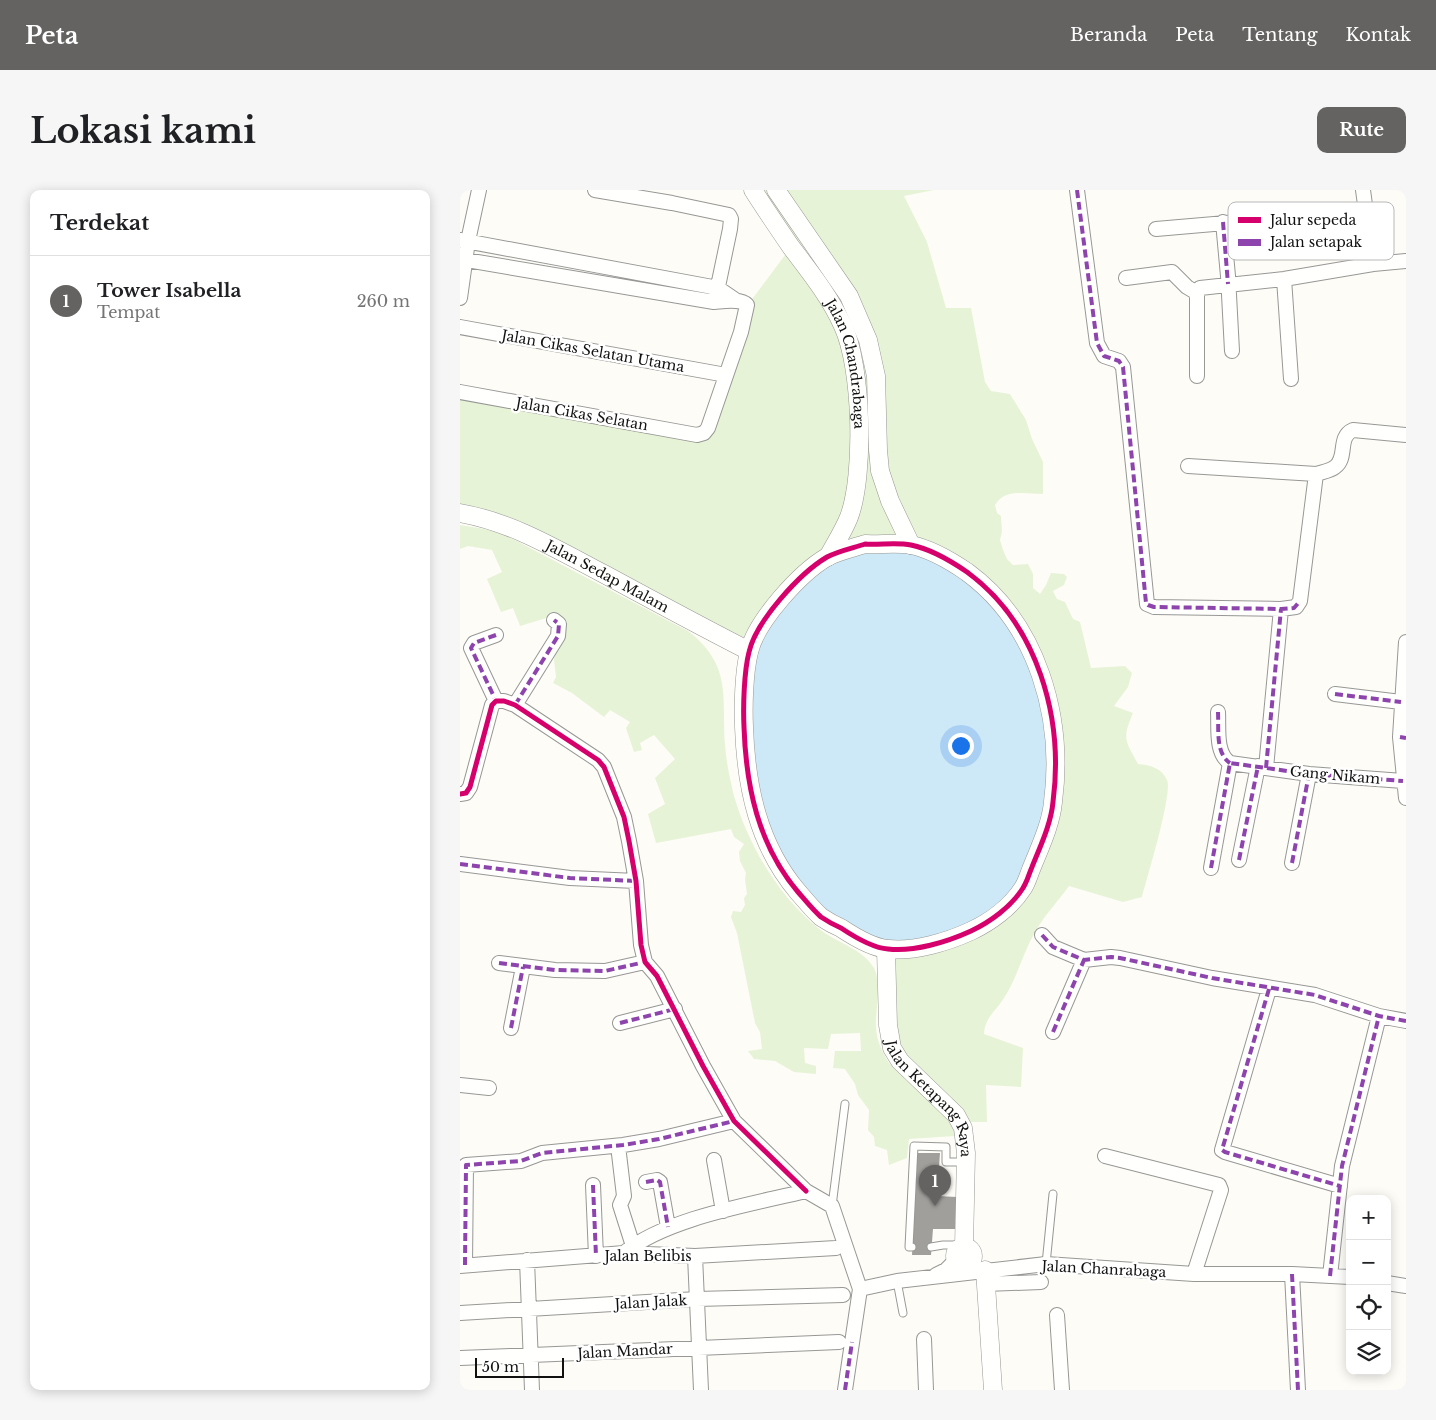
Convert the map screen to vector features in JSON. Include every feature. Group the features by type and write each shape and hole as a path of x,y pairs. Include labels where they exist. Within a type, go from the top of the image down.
{"street":[{"path":"460,298 464,240 479,190"},
{"path":"595,190 672,196 730,215 731,220 714,302"},
{"name":"Jalan Chandrabaga","path":"753,190 831,303 844,326 855,364 858,401 858,478 849,517 828,557"},
{"name":"Jalan Chandrabaga","path":"776,190 849,296 868,340 876,376 880,471 890,501 911,545"},
{"path":"1077,190 1097,343 1104,356 1119,361 1123,367 1146,603 1150,606 1294,608 1300,601 1316,474"},
{"path":"1223,222 1232,351"},
{"path":"1156,229 1228,222"},
{"path":"464,240 718,288 737,301"},
{"path":"463,259 714,302 737,301 746,303 748,306 741,332 726,375"},
{"path":"1372,260 1373,264"},
{"path":"1197,376 1197,293 1202,287 1284,279 1373,264 1406,262"},
{"path":"1126,278 1172,272 1187,287 1197,293"},
{"path":"1284,279 1291,379"},
{"name":"Jalan Cikas Selatan Utama","path":"460,327 726,375"},
{"name":"Jalan Cikas Selatan","path":"460,392 697,435 704,433 726,375"},
{"path":"1188,466 1316,474 1334,468 1340,463 1345,437 1353,430 1406,435"},
{"name":"Jalan Sedap Malam","path":"460,513 492,520 513,528 749,652"},
{"path":"865,544 911,545 949,559 984,585 1009,614 1028,644 1048,697 1054,728 1056,774 1053,806 1042,843 1023,888 1004,910 979,927 948,942 916,948 886,949 856,938 821,916 786,877 767,843 752,798 745,755 744,708 749,652 761,625 789,587 828,557 865,544"},
{"path":"1240,860 1262,767 1281,609"},
{"path":"515,705 558,636 560,626 554,620"},
{"path":"496,636 474,643 471,648 496,701"},
{"path":"1405,791 1401,702 1406,642"},
{"path":"1335,694 1401,702"},
{"path":"460,794 466,793 470,788 492,705 496,701 504,701 515,705 598,760 604,767 624,817 636,881 640,945 645,962 657,976 703,1066 734,1121 806,1191 832,1206 860,1289 845,1390"},
{"path":"1211,868 1230,763 1222,756 1218,712"},
{"name":"Gang Nikam","path":"1230,763 1309,774 1405,791"},
{"path":"1292,863 1309,774"},
{"path":"460,864 570,878 636,881"},
{"path":"1042,935 1052,947 1084,960 1116,957 1269,989 1315,995 1378,1016 1406,1021"},
{"name":"Jalan Ketapang Raya","path":"886,949 888,1026 892,1048 905,1066 956,1115 960,1122 966,1162 971,1261 992,1390"},
{"path":"1052,1032 1084,960"},
{"path":"499,963 523,968 605,971 645,962"},
{"path":"511,1028 523,968"},
{"path":"1269,989 1222,1150 1340,1186"},
{"path":"620,1023 674,1009"},
{"path":"1330,1276 1342,1166 1378,1016"},
{"path":"460,1085 489,1088"},
{"path":"463,1265 466,1165 521,1160 542,1152 622,1145 659,1139 734,1121"},
{"path":"619,1154 624,1189 624,1198 620,1205 628,1249 668,1227 723,1211 806,1191"},
{"path":"1105,1156 1219,1185 1221,1190 1194,1274"},
{"path":"714,1160 723,1211"},
{"path":"646,1182 657,1180 660,1182 668,1227"},
{"path":"593,1185 596,1256"},
{"name":"Jalan Belibis","path":"463,1265 596,1256 628,1249 695,1256 836,1248"},
{"path":"695,1256 701,1390"},
{"path":"526,1260 532,1390"},
{"path":"933,1276 971,1261 1041,1282"},
{"name":"Jalan Chanrabaga","path":"860,1289 933,1276 971,1261 1194,1274 1292,1274 1346,1277"},
{"path":"1292,1274 1298,1390"},
{"path":"1391,1284 1406,1286"},
{"name":"Jalan Jalak","path":"460,1313 697,1300 843,1295"},
{"path":"1057,1315 1062,1390"},
{"path":"924,1339 926,1390"},
{"name":"Jalan Mandar","path":"460,1358 839,1342"}],"lane":[{"path":"832,1206 846,1104"},
{"path":"912,1246 909,1246 914,1146 946,1147 946,1162 966,1162"},
{"path":"1046,1264 1052,1194"},
{"path":"931,1247 943,1244 971,1261"},
{"path":"898,1281 903,1313"}],"green space":[{"path":"753,190 934,190 904,196 927,242 946,308 971,308 985,382 991,391 1010,394 1026,420 1032,439 1043,462 1043,494 1010,494 1004,496 995,505 997,513 1001,516 1002,532 1000,540 1003,550 1007,559 1013,565 1028,564 1033,574 1033,588 1040,594 1051,573 1064,574 1067,577 1064,585 1053,591 1057,599 1065,602 1073,619 1080,622 1091,668 1125,666 1132,673 1128,687 1114,706 1133,713 1126,734 1130,750 1138,764 1155,768 1167,780 1168,788 1163,818 1142,897 1123,902 1069,886 1039,926 1009,990 986,1023 984,1034 1023,1048 1021,1087 986,1085 987,1122 960,1122 900,1061 886,949 749,651 588,566 460,513 460,392 704,433 747,306 791,247"},
{"path":"460,525 491,530 509,537 688,631 712,656 722,682 726,751 734,796 740,815 757,853 780,888 807,918 822,931 863,956 874,968 878,981 876,1028 882,1051 889,1063 950,1122 954,1128 955,1136 909,1139 907,1158 889,1165 887,1150 875,1146 874,1137 868,1130 869,1110 858,1095 855,1084 845,1069 833,1068 835,1051 861,1051 860,1033 831,1034 828,1049 804,1048 805,1063 816,1066 816,1074 794,1072 775,1061 754,1059 748,1051 762,1049 760,1032 755,1023 737,933 731,917 733,911 741,912 745,905 744,898 747,894 746,873 740,861 739,852 744,844 734,837 731,829 656,843 648,814 665,804 655,778 675,759 654,735 640,743 642,750 634,752 626,728 630,722 610,710 604,717 572,693 553,683 556,677 554,659 563,624 553,616 520,626 513,608 501,612 487,579 502,572 492,550 468,546 460,549"}],"water":[{"path":"865,544 949,559 1028,644 1056,774 1023,888 979,927 886,949 821,916 767,843 744,708 761,625 789,587"}],"building":[{"path":"917,1153 940,1153 937,1196 957,1197 955,1229 933,1229 931,1255 912,1255"}],"marked path":[{"path":"1077,190 1097,343 1104,356 1119,361 1123,367 1146,603 1154,607 1281,609 1294,608 1300,601"},
{"path":"1223,222 1228,284"},
{"path":"1266,768 1281,609"},
{"path":"515,705 558,636 559,624 554,620"},
{"path":"496,635 474,643 471,648 496,701"},
{"path":"1335,694 1401,702"},
{"path":"1218,712 1220,747 1225,759 1230,763"},
{"path":"1400,737 1406,738"},
{"path":"1211,868 1230,763 1309,774 1403,781"},
{"path":"1239,860 1258,766"},
{"path":"1292,863 1309,774"},
{"path":"460,864 570,878 636,881"},
{"path":"1042,935 1053,947 1084,960 1120,958 1212,978 1315,995 1379,1016 1406,1021"},
{"path":"1053,1032 1084,960"},
{"path":"499,963 555,970 605,971 645,962"},
{"path":"511,1028 523,967"},
{"path":"1269,989 1222,1150 1340,1186"},
{"path":"620,1023 675,1009"},
{"path":"1330,1276 1342,1166 1379,1016"},
{"path":"465,1265 466,1165 521,1161 542,1153 623,1145 659,1139 734,1121"},
{"path":"646,1182 657,1180 660,1182 668,1227"},
{"path":"593,1185 596,1256"},
{"path":"1292,1274 1298,1390"},
{"path":"845,1390 852,1342"}],"cycle path":[{"path":"865,544 906,544 926,549 961,568 992,593 1012,618 1028,645 1041,675 1049,706 1054,738 1055,770 1052,810 1045,835 1023,888 1006,908 978,927 962,935 919,948 898,950 882,948 863,941 821,917 798,892 784,874 764,835 751,793 745,749 744,689 746,669 749,652 760,626 792,586 816,564 831,555 865,544"},
{"path":"460,794 466,793 470,787 492,705 496,701 504,701 515,705 598,760 604,767 624,817 636,881 641,945 645,962 657,976 703,1066 734,1121 806,1191"}],"place":[{"name":"Tower Isabella","path":"935,1206"}]}
